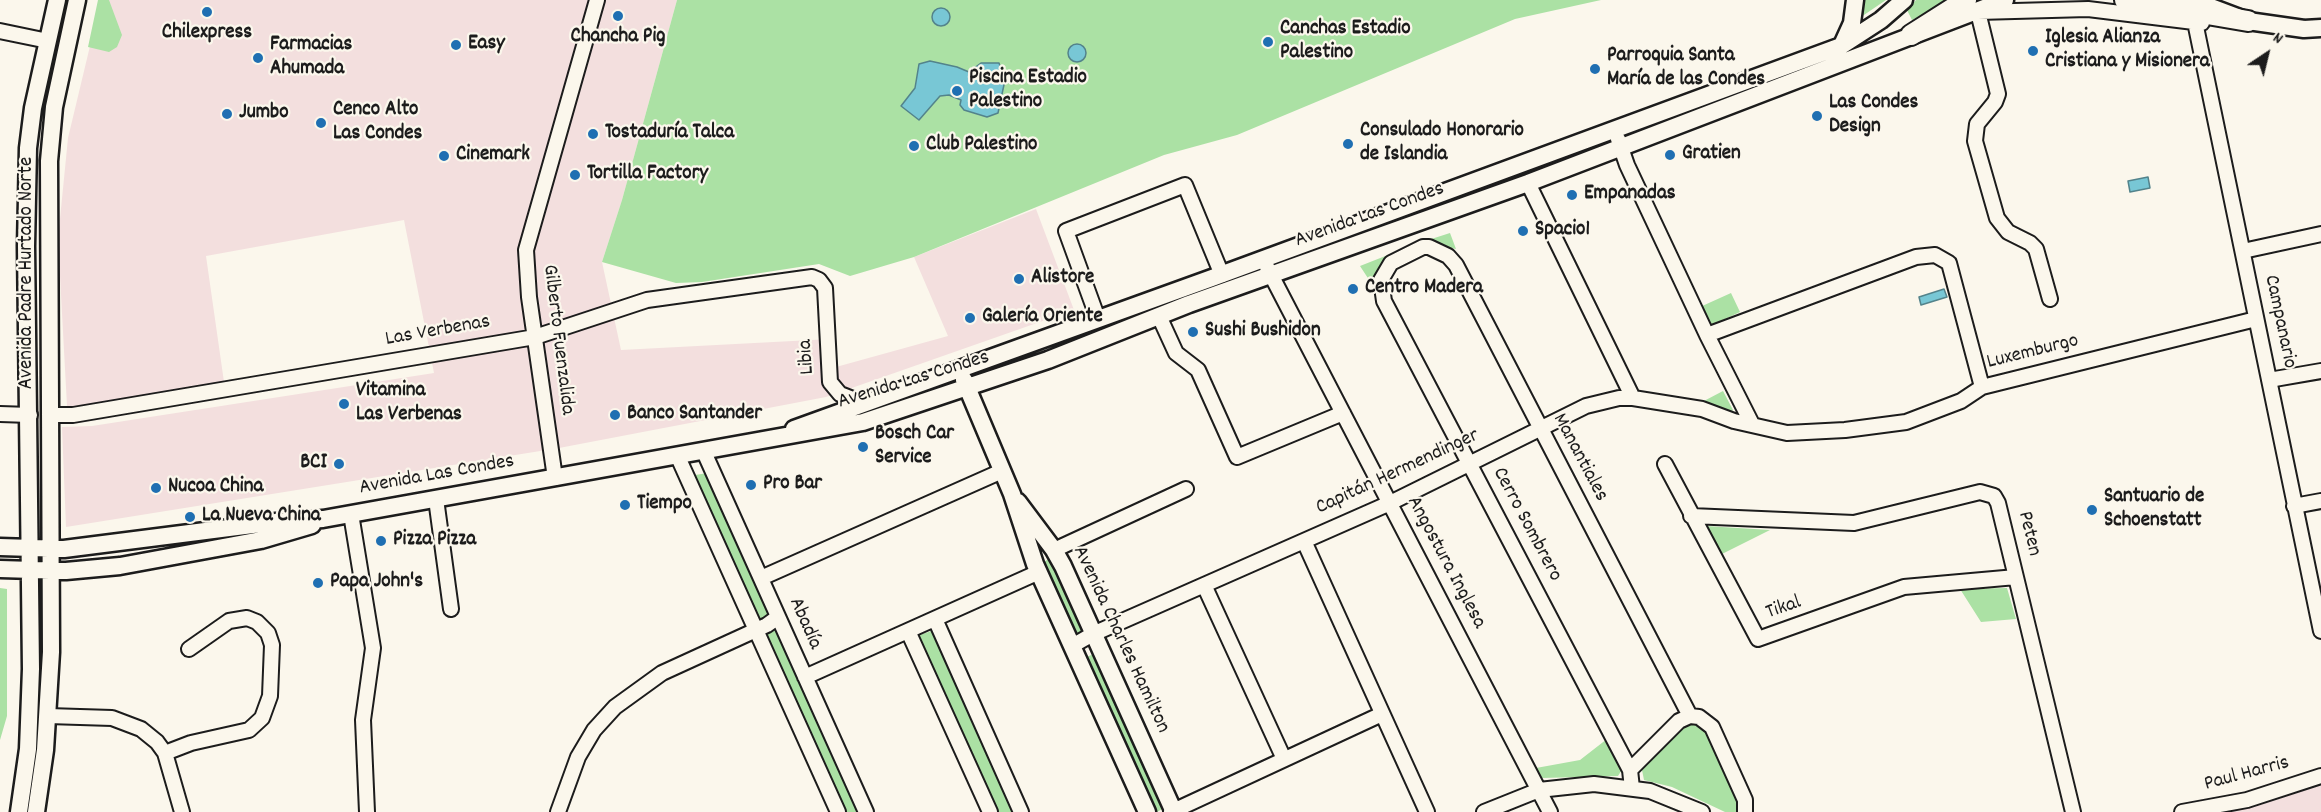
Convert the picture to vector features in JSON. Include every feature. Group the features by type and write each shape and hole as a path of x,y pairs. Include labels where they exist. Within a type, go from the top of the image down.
{"highway":[{"path":"2125,0 2248,21"},
{"path":"1911,35 1972,6"}],"main road":[{"name":"Avenida Padre Hurtado Norte","path":"18,812 30,724 30,415 26,246 30,128 57,0"},
{"name":"Avenida Padre Hurtado Norte","path":"36,812 48,716 53,550 48,182 51,133 77,0"},
{"path":"1841,46 1852,23 1855,0"},
{"name":"Avenida Las Condes","path":"0,547 53,550 276,522 323,519 856,424 967,389 1160,316 1267,267 1615,129 1841,46 1881,20 1904,0"},
{"path":"1972,6 2005,0"},
{"path":"2192,0 2248,21 2315,30"},
{"name":"Avenida Las Condes","path":"771,438 959,368 1222,275 1267,267 1402,229 1620,148 1911,35"},
{"path":"26,246 37,261 49,267"},
{"name":"Avenida Charles Hamilton","path":"959,368 1012,494 1037,568 1147,812"},
{"name":"Avenida Charles Hamilton","path":"1012,494 1054,550 1173,812"},
{"name":"Avenida Las Condes","path":"0,569 52,571 120,566 280,536 323,519"},
{"path":"1037,568 1042,556 1054,550"}],"street":[{"name":"Gilberto Fuenzalida","path":"555,478 526,273 527,243 597,0"},
{"path":"2050,299 2036,249 2030,243 2008,232 1997,218 1976,141 1977,124 1995,102 1998,94 1972,6 2088,9 2224,24 2248,21"},
{"name":"Campanario","path":"2195,22 2321,630"},
{"path":"0,31 48,41"},
{"path":"1615,129 1620,148 1707,335 1752,424"},
{"path":"1528,183 1634,398"},
{"path":"1098,319 1066,231 1185,185 1222,275"},
{"path":"1402,229 1412,252"},
{"path":"2243,250 2321,234"},
{"name":"Manantiales","path":"1412,252 1430,247 1443,252 1453,261 1690,716 1699,717 1712,727 1745,800 1745,812"},
{"name":"Cerro Sombrero","path":"1412,252 1387,268 1381,280 1381,294 1630,770 1632,788"},
{"path":"1707,335 1916,257 1935,255 1949,263 1982,387"},
{"name":"Angostura Inglesa","path":"1267,267 1550,812"},
{"name":"Las Verbenas","path":"51,416 73,415 535,337 570,327 624,306 661,297 809,278 819,280 825,288"},
{"name":"Libia","path":"825,288 830,382 840,394 863,403"},
{"path":"1160,316 1176,353 1198,370 1237,457 1343,413"},
{"name":"Luxemburgo","path":"1752,424 1787,433 1845,430 1906,422 1961,401 1982,387 2256,319"},
{"path":"2269,380 2321,371"},
{"name":"Capitán Hermendinger","path":"1072,646 1093,634 1390,503 1586,406 1619,398 1634,398 1702,409 1752,424"},
{"path":"0,414 30,415"},
{"name":"Abadía","path":"704,452 866,812"},
{"path":"678,457 838,812"},
{"name":"Tikal","path":"1665,464 1758,639 1904,587 2016,577"},
{"path":"761,578 1002,471"},
{"path":"1054,550 1186,489"},
{"name":"Peten","path":"1691,516 1854,523 1988,493 1998,503 2073,812"},
{"path":"436,499 451,609"},
{"path":"2294,506 2321,501"},
{"path":"351,514 373,648 363,720 367,812"},
{"path":"1304,541 1427,812"},
{"path":"805,677 935,619 1037,568"},
{"path":"1204,585 1284,759"},
{"path":"558,812 568,778 581,750 594,730 615,707 662,673 755,628 767,625 778,617"},
{"path":"165,753 191,743 249,730 262,718 270,696 272,645 268,633 257,622 247,618 229,621 189,649"},
{"path":"935,619 1021,812"},
{"path":"908,631 990,812"},
{"path":"1173,812 1382,714"},
{"path":"48,716 120,720 150,736 165,753 182,812"},
{"path":"1630,770 1679,721 1690,716"},
{"name":"Paul Harris","path":"2182,812 2247,800 2321,776"},
{"path":"1484,812 1539,790 1585,784 1632,788 1667,797 1702,812"}],"shaded area":[{"path":"101,0 677,0 622,200 602,262 621,350 831,339 836,367 948,336 914,257 1036,209 1074,310 826,397 559,448 66,527 62,427 92,426 434,373 404,220 206,256 224,382 93,407 67,406 58,239 68,138"},
{"path":"2321,785 2321,812 2230,812 2257,806"}],"green space":[{"path":"98,0 109,0 122,35 117,47 109,52 88,47"},
{"name":"Club Palestino","path":"677,0 1601,0 1515,19 1237,135 1164,155 914,257 850,276 819,264 702,282 676,283 602,262 622,200"},
{"path":"1862,0 1886,0 1861,17"},
{"path":"1916,0 1951,0 1912,20 1907,10"},
{"path":"1450,233 1456,249 1422,242"},
{"path":"1393,253 1393,255 1377,292 1360,266"},
{"path":"1731,293 1740,312 1710,326 1700,307"},
{"path":"1723,391 1733,410 1730,414 1702,402"},
{"path":"708,473 860,812 845,812 695,475"},
{"path":"1706,526 1770,530 1720,555"},
{"path":"1051,557 1084,635 1074,639 1040,565"},
{"path":"0,588 7,589 7,716 0,740"},
{"path":"2007,588 2016,619 1981,622 1960,589"},
{"path":"937,629 1019,812 993,812 914,637"},
{"path":"1094,654 1162,809 1157,812 1151,812 1081,659"},
{"path":"1696,720 1708,727 1744,810 1742,812 1725,812 1672,787 1644,780 1642,770 1681,724"},
{"path":"1607,739 1623,768 1618,776 1542,778 1536,768 1580,760"}],"water":[{"path":"937,8 945,8 950,13 948,24 937,26 932,21 932,13"},
{"path":"1073,44 1081,44 1086,49 1084,60 1073,62 1068,57 1068,49"},
{"name":"Piscina Estadio Palestino","path":"930,61 969,72 981,63 999,63 1005,80 998,113 987,117 964,110 960,105 961,100 949,95 940,96 919,120 901,106 915,88 919,64"},
{"path":"2148,177 2150,188 2130,192 2128,181"},
{"path":"1944,289 1947,297 1921,305 1919,297"}],"place":[{"name":"Chilexpress","path":"207,12"},
{"name":"Chancha Pig","path":"618,16"},
{"name":"Canchas Estadio Palestino","path":"1268,42"},
{"name":"Easy","path":"456,45"},
{"name":"Iglesia Alianza Cristiana y Misionera","path":"2033,51"},
{"name":"Farmacias Ahumada","path":"258,58"},
{"name":"Parroquia Santa María de las Condes","path":"1595,69"},
{"name":"Piscina Estadio Palestino","path":"957,91"},
{"name":"Jumbo","path":"227,114"},
{"name":"Las Condes Design","path":"1817,116"},
{"name":"Cenco Alto Las Condes","path":"321,123"},
{"name":"Tostaduría Talca","path":"593,134"},
{"name":"Consulado Honorario de Islandia","path":"1348,144"},
{"name":"Club Palestino","path":"914,146"},
{"name":"Gratien","path":"1670,155"},
{"name":"Cinemark","path":"444,156"},
{"name":"Tortilla Factory","path":"575,175"},
{"name":"Empanadas","path":"1572,195"},
{"name":"Spacio1","path":"1523,231"},
{"name":"Alistore","path":"1019,279"},
{"name":"Centro Madera","path":"1353,289"},
{"name":"Galería Oriente","path":"970,318"},
{"name":"Sushi Bushidon","path":"1193,332"},
{"name":"Vitamina Las Verbenas","path":"344,404"},
{"name":"Banco Santander","path":"615,415"},
{"name":"Bosch Car Service","path":"863,447"},
{"name":"BCI","path":"339,464"},
{"name":"Pro Bar","path":"751,485"},
{"name":"Nucoa China","path":"156,488"},
{"name":"Tiempo","path":"625,505"},
{"name":"Santuario de Schoenstatt","path":"2092,510"},
{"name":"La Nueva China","path":"190,517"},
{"name":"Pizza Pizza","path":"381,541"},
{"name":"Papa John's","path":"318,583"}]}
